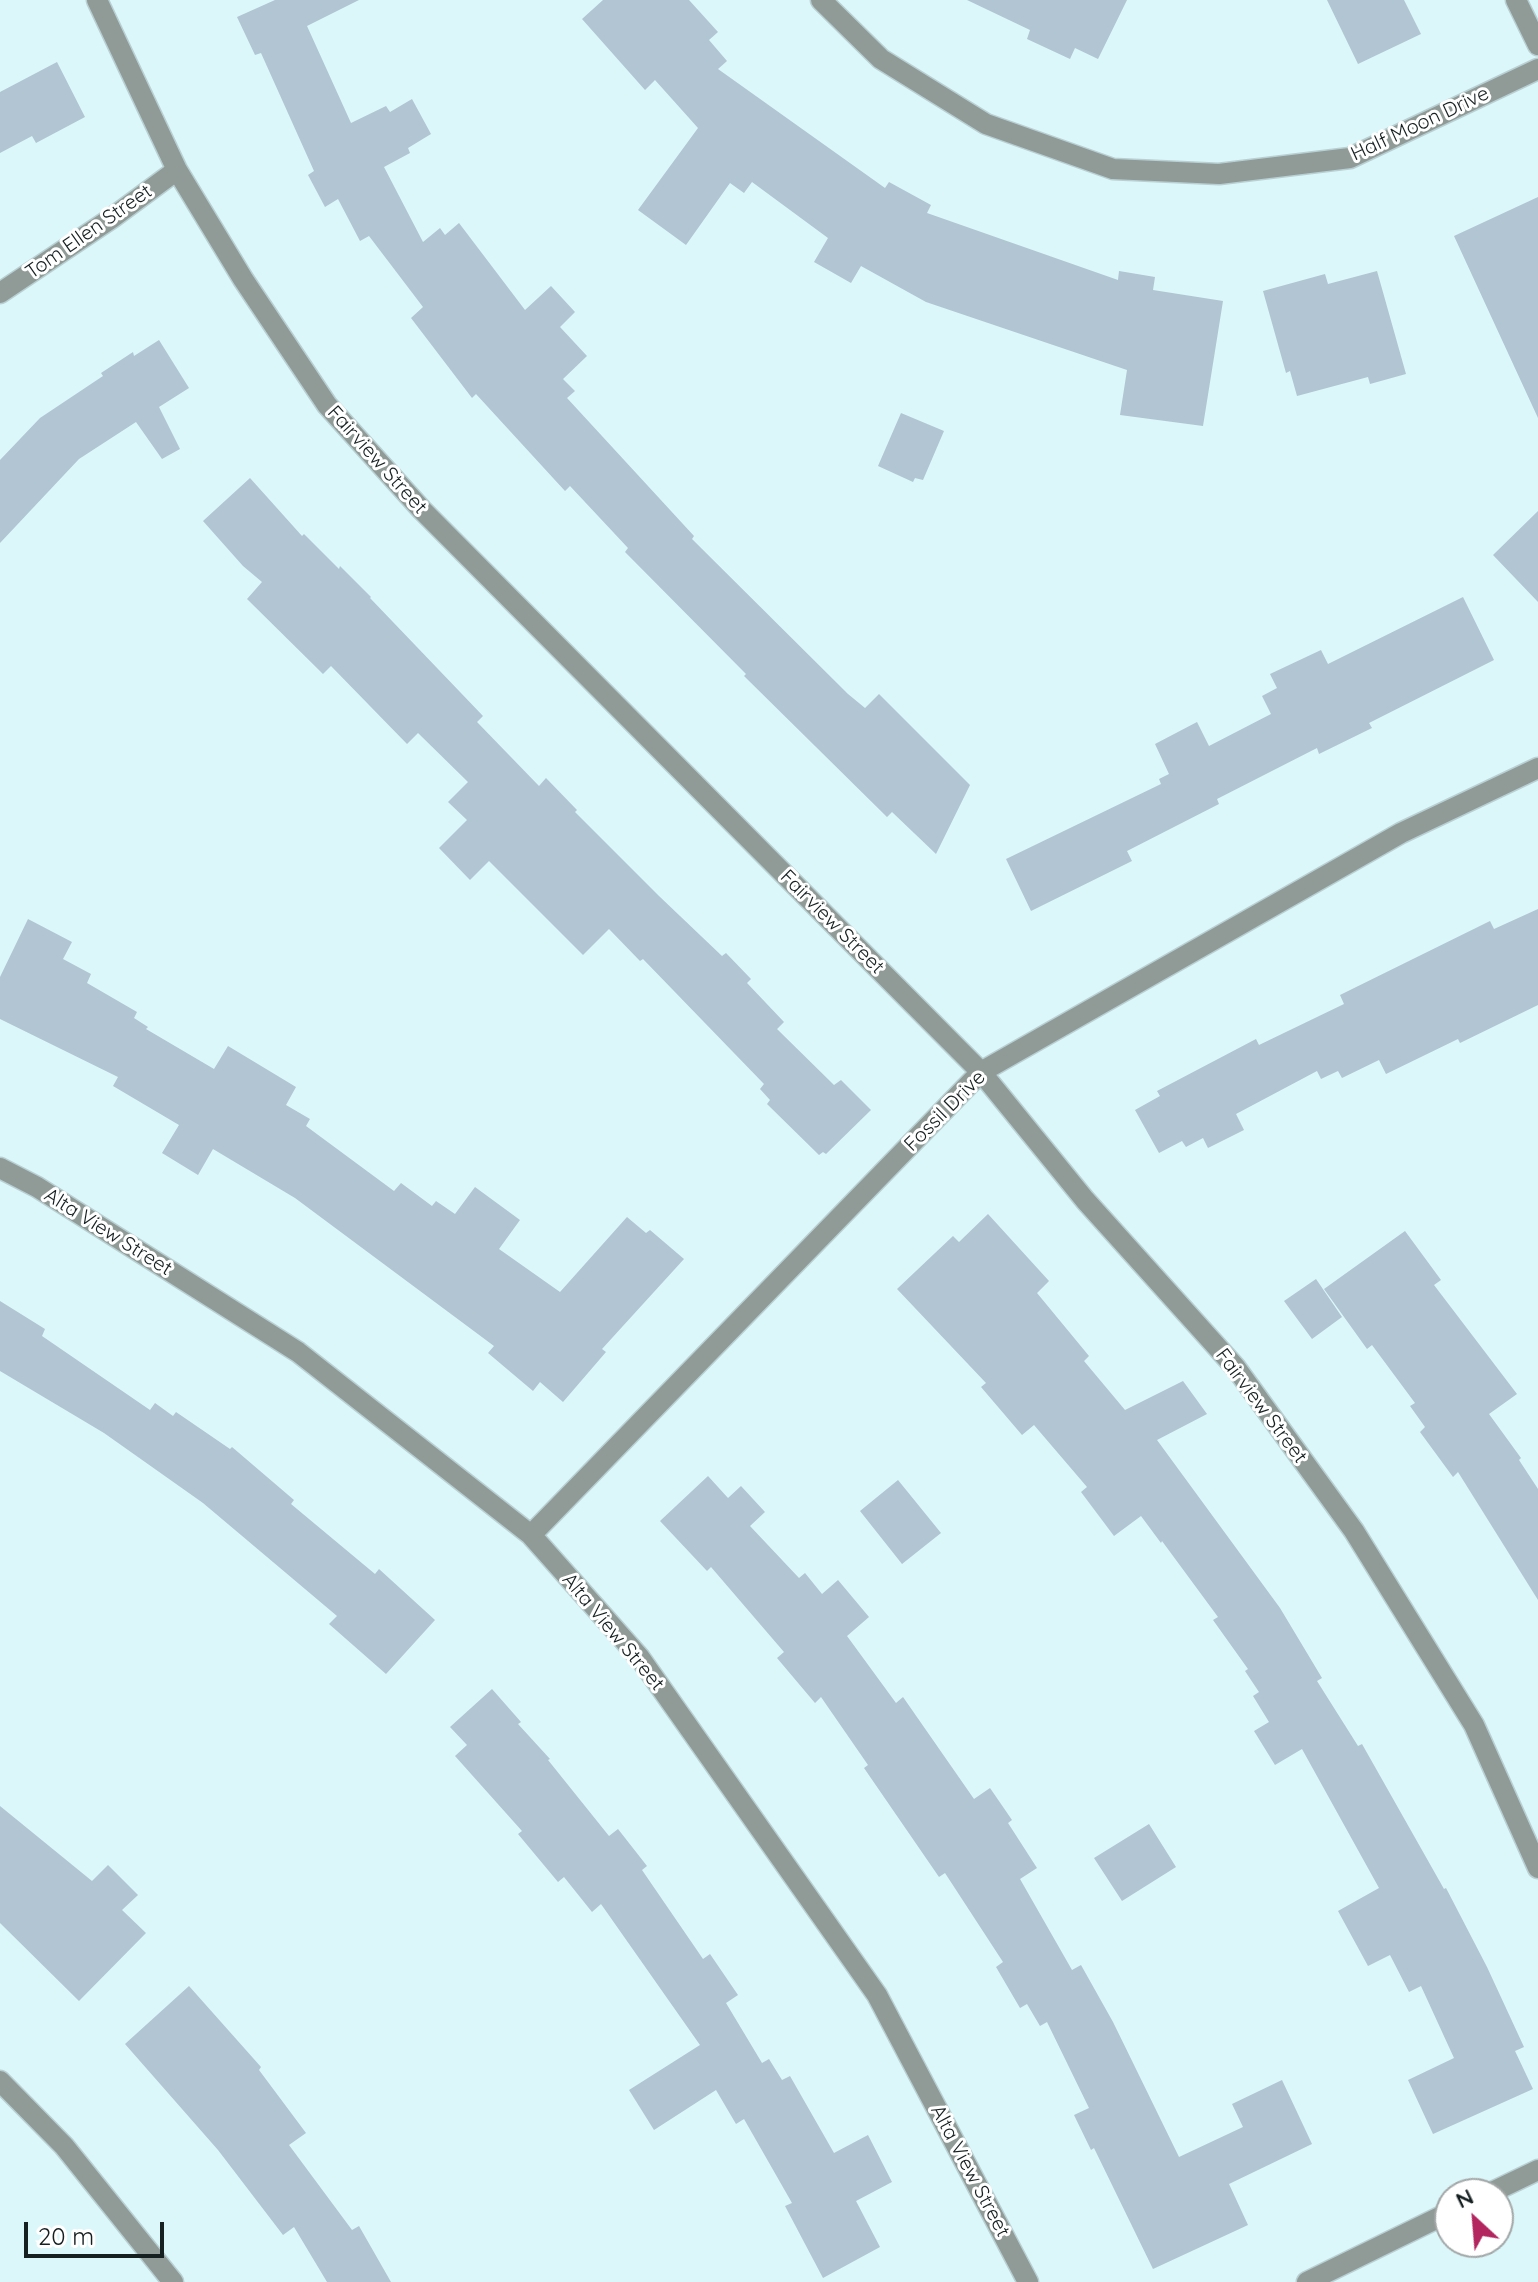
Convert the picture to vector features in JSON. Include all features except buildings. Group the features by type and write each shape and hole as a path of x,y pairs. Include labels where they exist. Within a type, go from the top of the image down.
{"street":[{"name":"Fairview Street","path":"97,0 177,170 243,279 327,405 422,510 981,1072 1085,1200 1236,1368 1354,1531 1474,1725 1538,1868"},
{"name":"Half Moon Drive","path":"821,0 881,59 986,124 1113,169 1219,174 1350,158 1538,69"},
{"path":"1516,0 1538,45"},
{"name":"Tom Ellen Street","path":"0,293 177,170"},
{"name":"Fossil Drive","path":"531,1535 981,1072 1401,833 1538,768"},
{"name":"Alta View Street","path":"0,1168 37,1187 298,1352 531,1535 640,1658 877,1995 1028,2282"},
{"path":"0,2081 64,2146 173,2282"},
{"path":"1514,2182 1538,2170"},
{"path":"1307,2282 1434,2220"}]}
